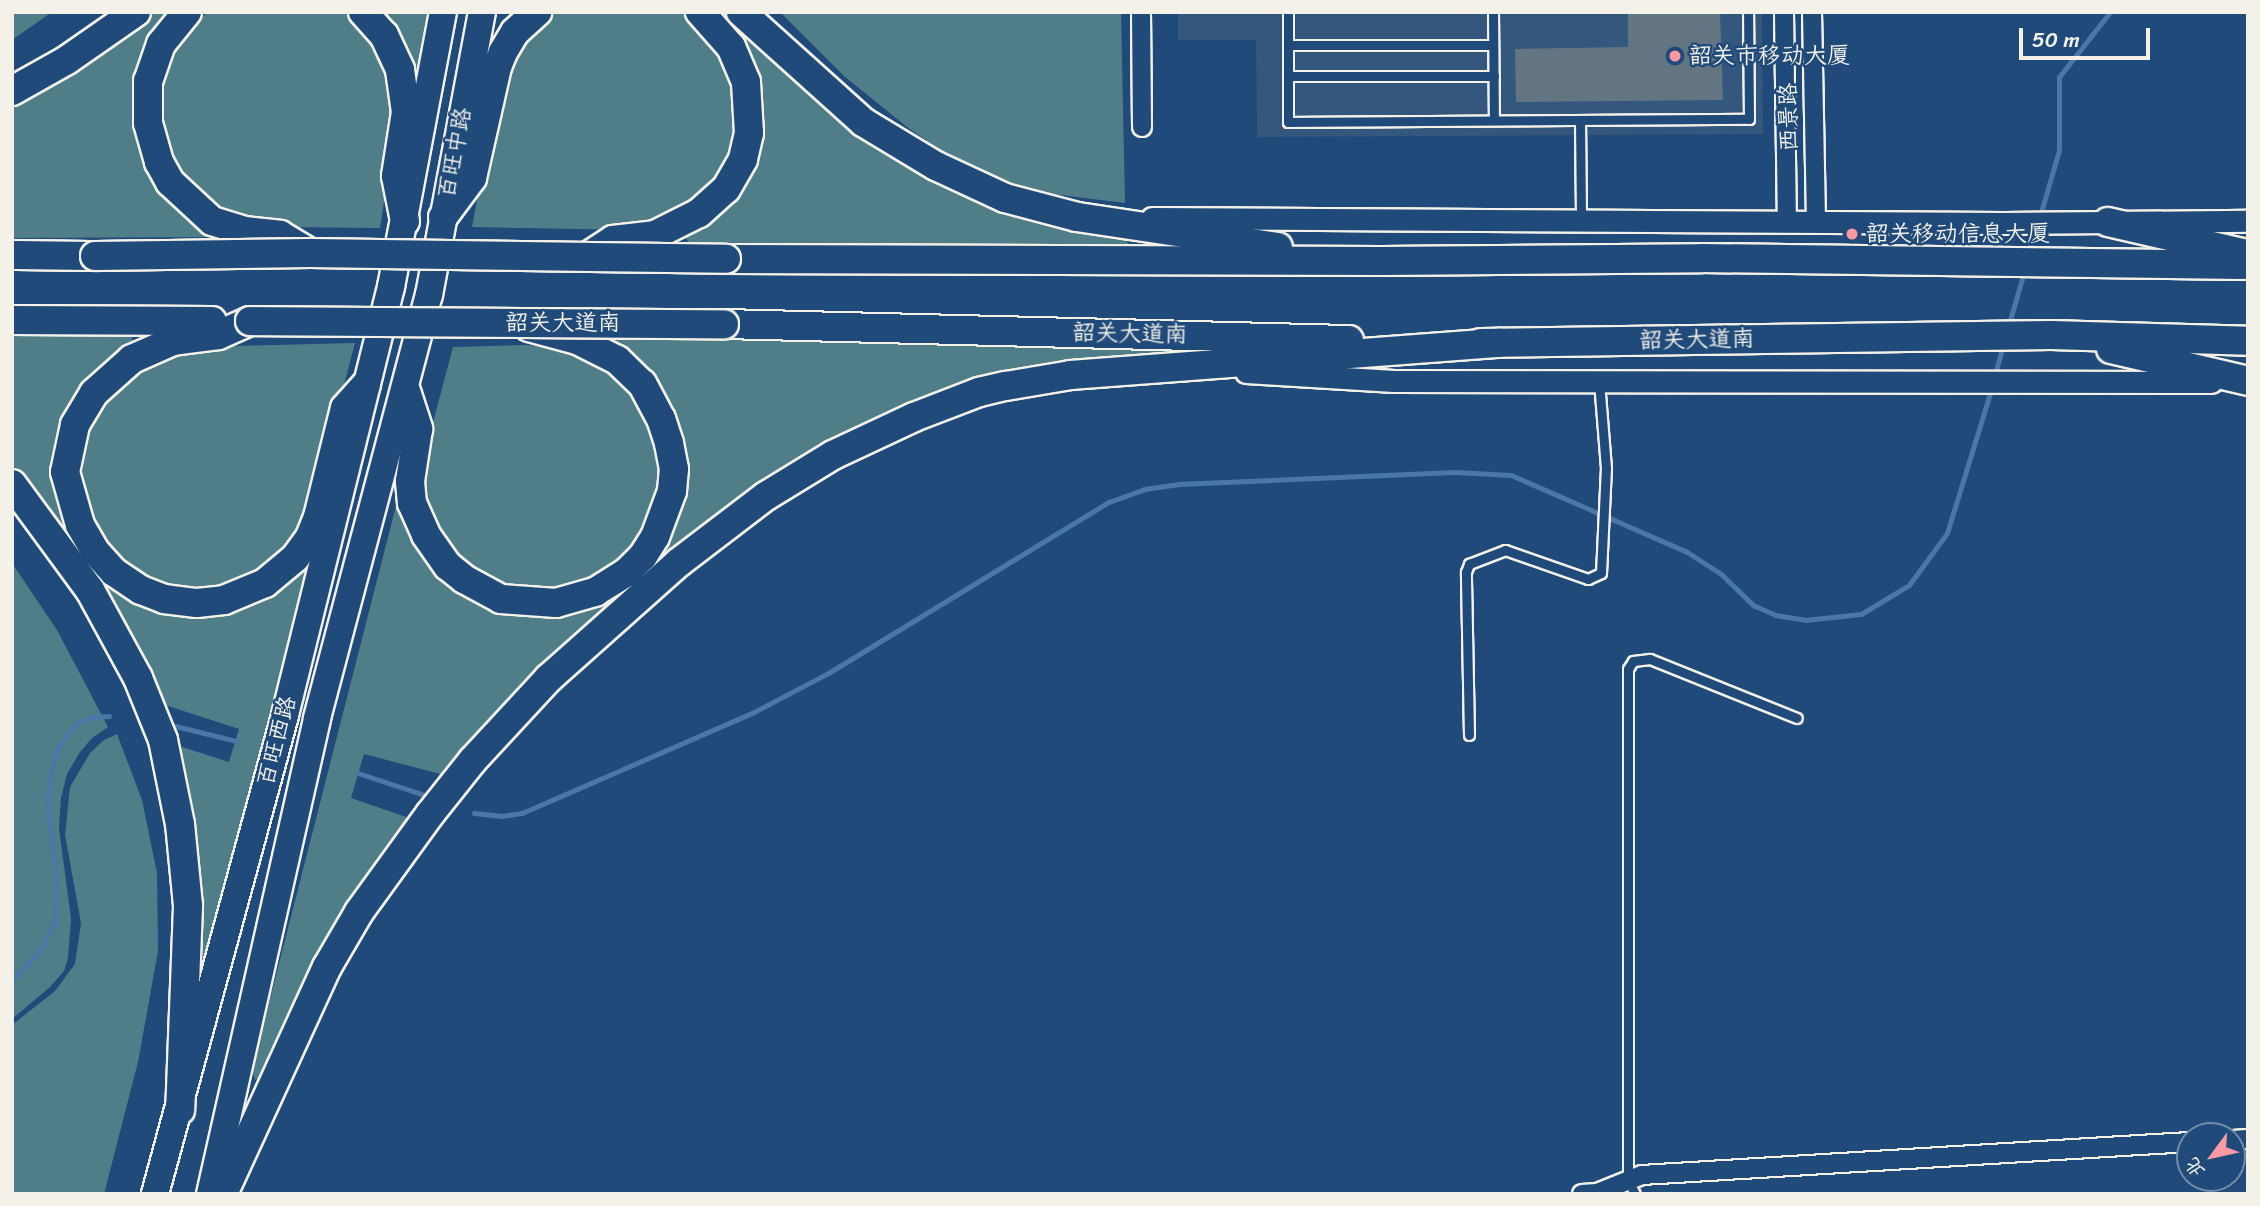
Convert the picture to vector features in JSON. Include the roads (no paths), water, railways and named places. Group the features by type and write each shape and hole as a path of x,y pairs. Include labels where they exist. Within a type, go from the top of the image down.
{"highway":[{"path":"12,91 67,60 136,12"},
{"path":"187,12 161,44 148,80 148,123 159,162 170,182 212,221 244,231 280,235 310,253"},
{"path":"363,12 383,35 400,71 406,112 396,176 405,221"},
{"path":"443,217 472,178 497,67 503,52 515,32 537,12"},
{"path":"587,257 613,240 654,235 699,213 733,179 746,152 750,133 749,102 740,66 731,47 700,12"},
{"path":"741,12 834,99 891,140 936,166 1005,198 1077,217 1382,261"},
{"path":"2108,222 2248,254"},
{"path":"12,255 310,253 726,259 1382,261 1702,258 2248,265"},
{"name":"韶关大道南","path":"12,320 724,324 1499,343 1975,335 2248,341"},
{"path":"250,321 218,335 173,341 120,367 94,393 75,425 65,472 80,525 95,551 114,572 141,590 164,599 197,603 224,600 245,594 265,583 295,558 310,537 318,517 345,408 366,385"},
{"path":"405,391 418,429 410,481 412,503 418,520 448,566 481,590 501,599 538,604 578,598 595,592 626,572 643,556 665,517 674,469 661,419 642,384 604,352 577,340 517,323"},
{"path":"2038,335 2248,382"},
{"path":"223,1194 327,967 359,912 430,814 519,709 549,678 678,563 755,504 833,455 979,392 1040,379 1499,343"},
{"path":"12,484 90,590 138,678 163,740 180,824 188,906 180,1110"}],"main road":[{"name":"百旺中路","path":"391,287 443,12"},
{"name":"百旺中路","path":"429,295 482,12"},
{"name":"百旺西路","path":"155,1194 180,1110 285,715 391,287"},
{"name":"百旺西路","path":"209,1194 317,718 429,295"}],"street":[{"path":"1141,12 1142,127"},
{"name":"西景路","path":"1784,12 1787,221"},
{"name":"西景路","path":"1812,12 1816,221"},
{"path":"1077,217 2003,223 2248,221"},
{"path":"1195,368 1394,381 2248,382"},
{"path":"1582,1194 1631,1187 1642,1175 2176,1143"}],"lane":[{"path":"1288,12 1288,122 1749,119 1748,12"},
{"path":"1493,12 1494,120"},
{"path":"1288,45 1493,45"},
{"path":"1288,76 1494,75"},
{"path":"1580,120 1581,220"},
{"path":"1469,734 1467,567 1474,561 1505,550 1592,579 1601,573 1606,468 1599,381"},
{"path":"1631,1187 1628,669 1633,661 1650,659 1797,718"}],"waterway":[{"path":"2039,219 2059,150 2059,77 2110,12"},
{"path":"2029,252 2036,228"},
{"path":"2008,327 2024,272"},
{"path":"1994,377 2004,343"},
{"path":"474,813 502,816 522,813 752,713 830,672 1109,502 1144,489 1178,484 1455,472 1511,475 1687,552 1721,574 1753,605 1775,615 1805,620 1861,614 1909,585 1947,533 1992,387"},
{"path":"12,980 39,952 55,921 56,878 47,801 52,764 59,745 76,724 92,717 109,716"},
{"path":"167,724 236,741"},
{"path":"358,773 430,797"}],"place":[{"name":"韶关市移动大厦","path":"1675,56"},
{"name":"韶关移动信息大厦","path":"1852,234"}]}
